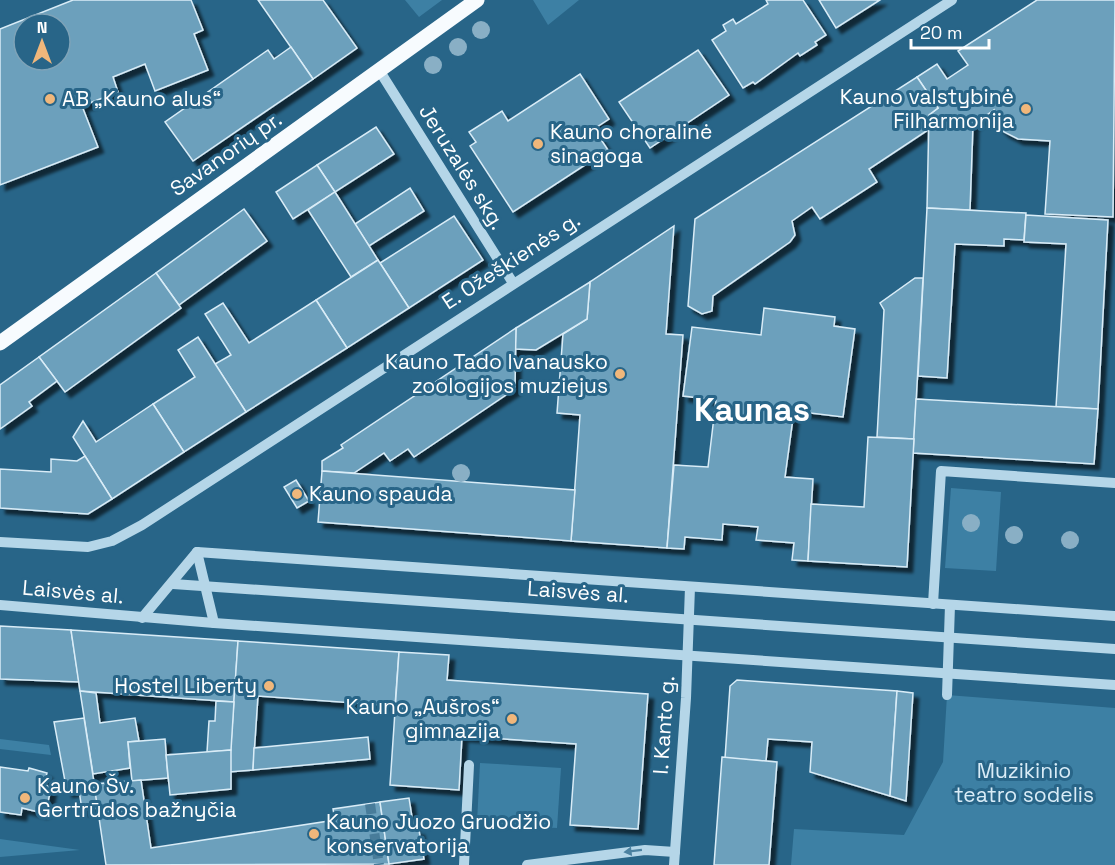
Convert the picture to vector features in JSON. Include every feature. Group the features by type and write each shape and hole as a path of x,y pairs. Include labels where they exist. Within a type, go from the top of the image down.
{"main road":[{"name":"Savanorių pr.","path":"0,343 477,0"}],"street":[{"name":"E. Ožeškienės g.","path":"0,542 88,547 112,541 142,525 952,0"},
{"name":"Jeruzalės skg.","path":"379,70 513,283"},
{"path":"933,604 941,471 1115,483"},
{"path":"197,552 214,623"},
{"name":"Laisvės al.","path":"142,618 173,584 197,552 1115,616"},
{"name":"Laisvės al.","path":"173,584 1115,649"},
{"name":"I. Kanto g.","path":"674,865 685,715 690,587"},
{"path":"947,695 951,604"},
{"name":"Laisvės al.","path":"0,605 142,618 1115,685"},
{"path":"464,865 469,765"},
{"path":"526,865 645,850 675,852"}],"green space":[{"path":"405,0 442,0 419,17"},
{"path":"533,0 579,0 548,25"},
{"path":"951,488 1001,492 996,571 945,568"},
{"name":"Muzikinio teatro sodelis","path":"947,695 1115,708 1115,865 791,865 794,829 904,835 943,762"},
{"path":"0,739 49,745 51,755 0,749"},
{"path":"480,763 561,768 557,828 477,823"},
{"path":"0,839 7,840 80,850 0,857"}],"building":[{"name":"AB „Kauno alus“","path":"73,0 191,0 203,30 194,34 208,70 155,91 145,64 113,77 118,92 82,106 98,147 0,185 0,29 12,24 12,72 72,72 72,12 43,12"},
{"path":"258,0 323,0 357,48 313,79"},
{"path":"766,0 803,0 826,35 815,42 817,45 800,56 798,53 755,84 753,82 743,88 712,40 726,31 723,25 733,19 736,24 768,4"},
{"path":"819,0 880,0 836,28"},
{"name":"Kauno valstybinė Filharmonija","path":"1037,0 1115,0 1113,217 1045,214 1050,141 1018,139 1004,132 995,123 994,110 973,125 970,210 927,208 929,115 938,108 917,77 937,64 947,79 968,65 958,51"},
{"path":"291,47 313,79 193,161 165,122 268,50 274,59"},
{"path":"698,50 729,95 650,148 619,102"},
{"name":"Kauno choralinė sinagoga","path":"580,74 609,119 594,129 608,150 513,212 470,146 476,142 469,132 502,111 508,121"},
{"path":"917,77 938,108 929,115 928,130 869,169 877,182 820,219 812,207 792,221 795,235 790,242 713,296 712,311 702,314 688,306 695,219"},
{"path":"376,127 394,154 335,192 317,165"},
{"path":"317,165 335,192 293,219 276,192"},
{"path":"410,188 424,211 369,246 355,224"},
{"path":"335,192 378,260 351,277 308,210"},
{"path":"927,208 1026,213 1024,240 1004,239 1004,246 955,244 947,378 918,376"},
{"path":"244,209 267,241 179,305 156,273"},
{"path":"1026,215 1108,220 1098,409 1056,407 1066,244 1024,242"},
{"path":"454,216 483,260 409,308 380,263"},
{"name":"Kauno Tado Ivanausko zoologijos muziejus","path":"674,226 666,334 683,335 667,548 571,541 580,415 557,413 563,334 587,319 590,282"},
{"path":"378,260 409,308 347,348 316,300"},
{"path":"156,273 181,308 65,392 39,357"},
{"path":"915,278 923,278 914,439 877,437 884,310 880,303"},
{"path":"590,282 587,319 536,350 515,349 516,328"},
{"path":"316,300 347,348 246,412 215,364 231,355 205,314 223,303 249,343"},
{"path":"764,308 835,317 834,326 855,329 843,417 794,411 785,477 813,479 808,561 792,560 794,543 756,540 758,527 723,524 722,540 685,537 684,549 667,548 674,465 708,467 716,400 683,396 692,327 761,335"},
{"path":"516,328 515,389 414,457 408,449 390,461 384,453 354,473 322,471 322,461 343,448 341,445"},
{"path":"198,337 246,412 184,452 153,404 195,377 178,350"},
{"path":"39,357 57,381 29,402 32,406 0,429 0,385"},
{"path":"916,399 1098,409 1094,464 913,453"},
{"path":"153,404 184,452 112,499 73,437 83,421 96,442"},
{"path":"868,437 914,439 907,567 808,561 811,504 864,507"},
{"path":"85,456 112,499 88,514 0,508 0,469 51,472 51,459 77,461"},
{"path":"322,471 575,490 571,541 318,522"},
{"name":"Kauno spauda","path":"296,480 309,501 297,508 284,487"},
{"path":"0,626 71,630 79,682 0,679"},
{"path":"71,630 238,641 234,702 80,691"},
{"path":"238,641 399,652 395,706 258,696 253,770 229,772"},
{"path":"399,652 449,655 447,680 648,694 638,829 570,825 576,744 462,736 459,790 390,785"},
{"path":"737,680 897,691 890,796 810,772 812,742 768,739 766,761 725,758 730,686"},
{"path":"80,691 96,693 100,723 135,718 139,741 128,742 130,768 93,774"},
{"path":"897,691 913,693 906,801 890,796"},
{"path":"216,701 234,702 231,750 207,752 209,721 215,721"},
{"path":"84,718 98,808 82,810 79,790 67,792 54,722"},
{"path":"368,737 370,759 253,770 254,748"},
{"path":"165,739 168,778 132,781 128,742"},
{"path":"231,750 231,789 170,795 166,755"},
{"path":"722,757 777,762 769,865 714,865"},
{"name":"Kauno Šv. Gertrūdos bažnyčia","path":"0,767 28,771 29,768 47,773 44,783 51,789 46,810 42,813 22,808 21,815 0,812"},
{"name":"Kauno Juozo Gruodžio konservatorija","path":"141,780 151,848 335,820 333,809 380,802 389,864 106,865 94,784"},
{"path":"409,798 414,830 419,830 424,859 389,864 380,802"}],"tunnel":[{"path":"370,804 379,865"}],"place":[{"name":"AB „Kauno alus“","path":"50,99"},
{"name":"Kauno valstybinė Filharmonija","path":"1026,109"},
{"name":"Kauno choralinė sinagoga","path":"538,144"},
{"name":"Kauno Tado Ivanausko zoologijos muziejus","path":"620,374"},
{"name":"Kauno spauda","path":"297,494"},
{"name":"Hostel Liberty","path":"269,686"},
{"name":"Kauno „Aušros“ gimnazija","path":"512,719"},
{"name":"Kauno Šv. Gertrūdos bažnyčia","path":"25,798"},
{"name":"Kauno Juozo Gruodžio konservatorija","path":"314,834"}],"district":[{"name":"Kaunas","path":"752,409"}]}
